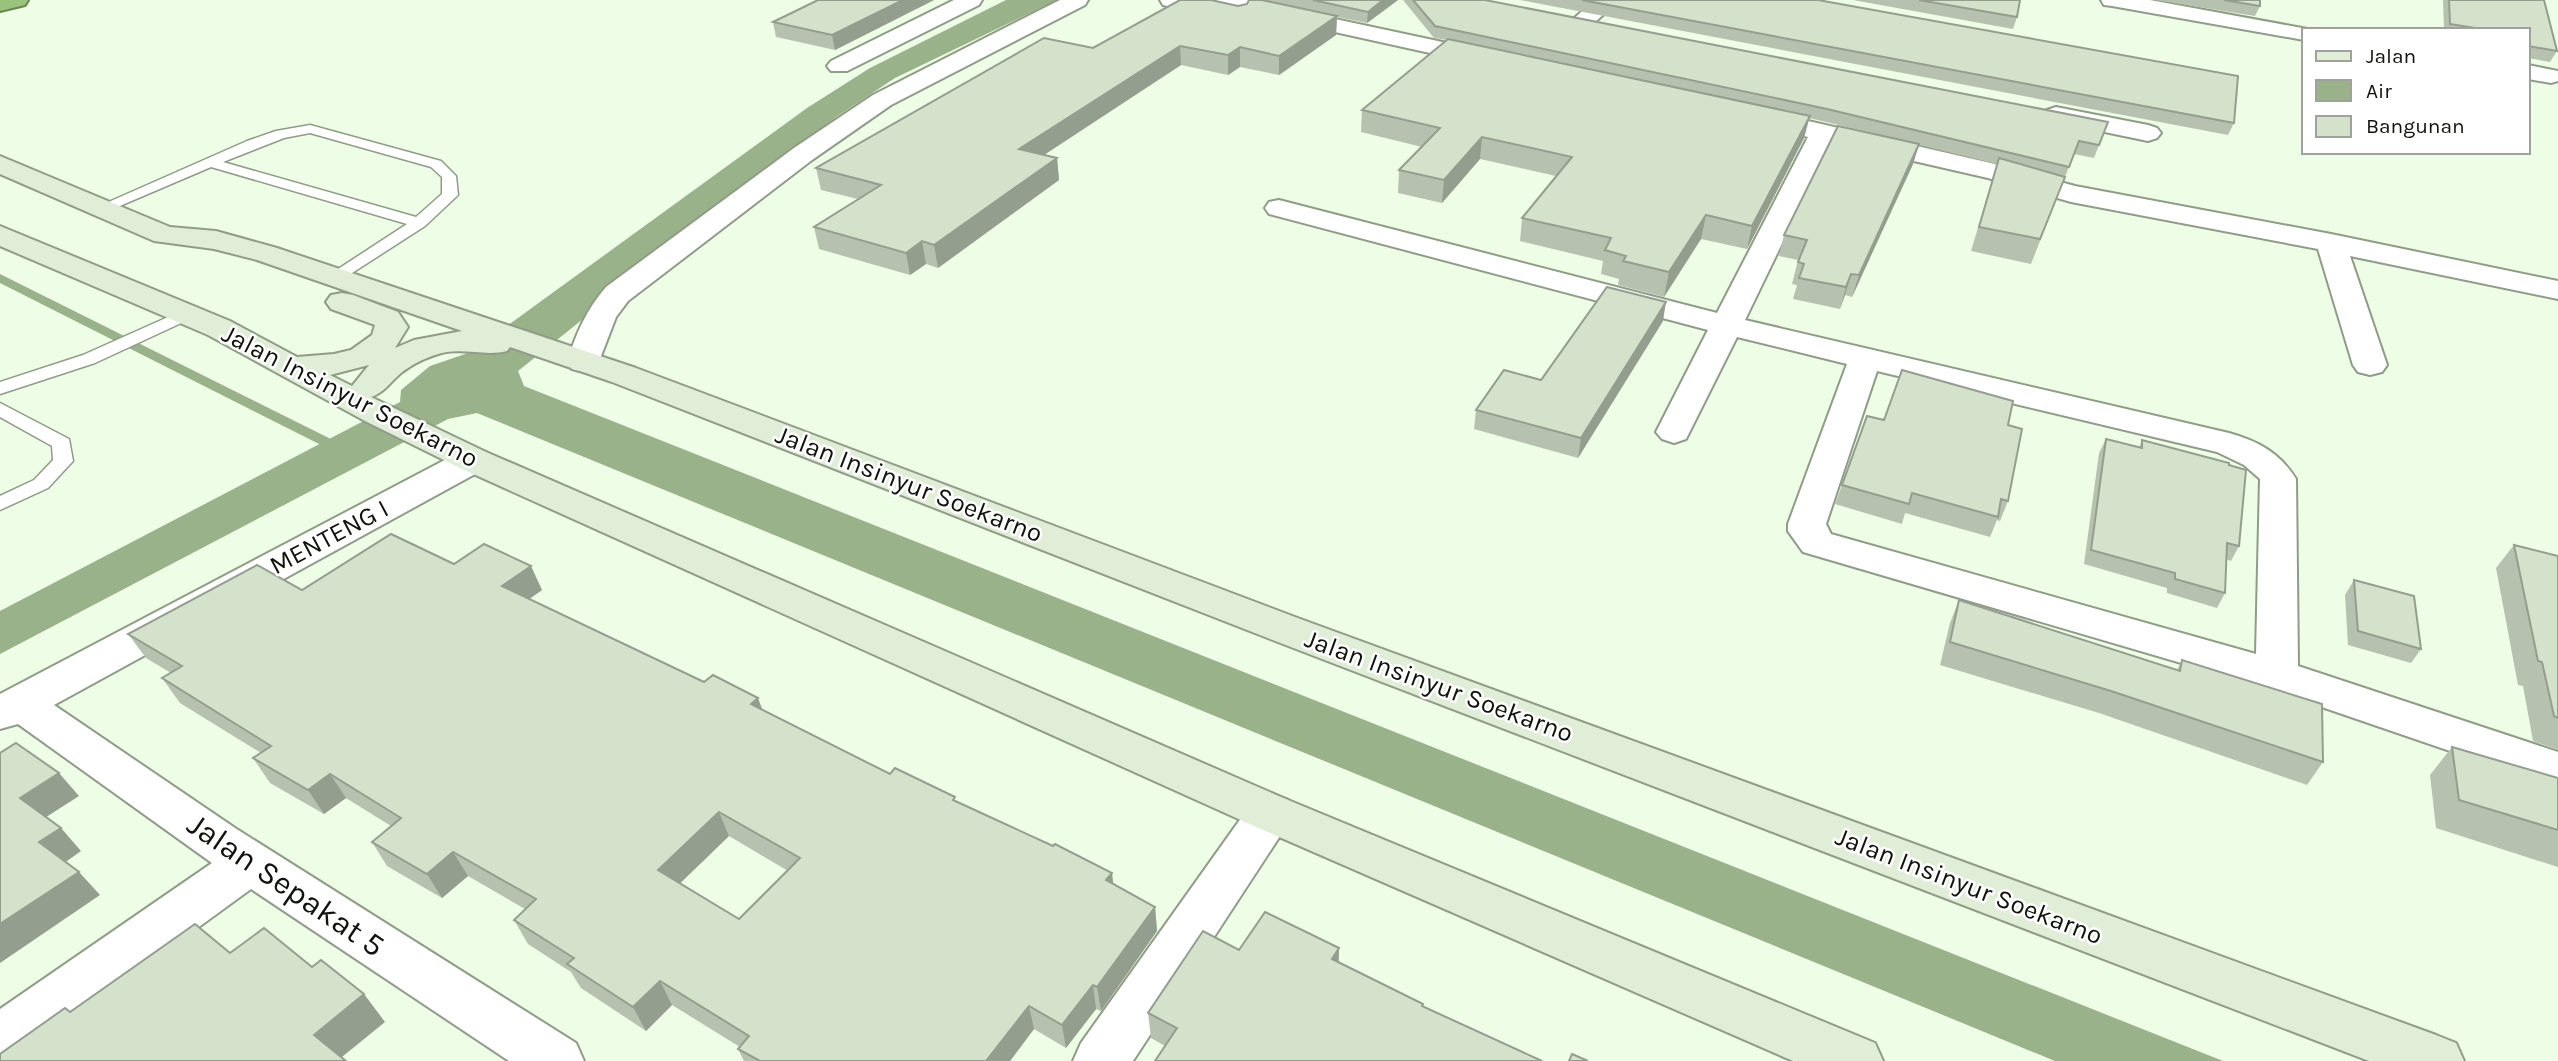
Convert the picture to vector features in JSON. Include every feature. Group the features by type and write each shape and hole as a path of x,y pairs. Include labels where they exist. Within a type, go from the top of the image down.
{"highway":[{"path":"0,5 16,0"}],"street":[{"path":"839,66 971,0"},
{"path":"554,356 596,323 603,308 617,294 803,154 904,87 1077,0"},
{"path":"1171,0 1556,74"},
{"path":"1217,0 1519,69 1608,0"},
{"path":"2112,0 2302,33"},
{"path":"1555,16 1610,26"},
{"path":"2027,109 2148,133"},
{"path":"1736,118 1926,165 2029,183 2071,194 2331,243 2558,290"},
{"path":"1674,432 1821,137"},
{"path":"0,164 164,235 387,319 392,327 388,339 354,360 332,365 291,367"},
{"path":"1279,208 1725,325 2230,444 2271,465 2278,479 2277,676"},
{"name":"Jalan Insinyur Soekarno","path":"0,235 186,314 373,412 473,460 1270,813 1855,1061"},
{"path":"164,235 216,240 338,277 440,314 479,333"},
{"path":"2331,243 2370,365"},
{"path":"373,412 366,390 388,364 434,346 479,333"},
{"name":"Jalan Insinyur Soekarno","path":"479,333 554,356 2436,1061"},
{"path":"1866,358 1807,524 1807,531 1817,543 2277,676 2558,770"},
{"name":"MENTENG I","path":"10,708 473,460"},
{"name":"Jalan Sepakat 5","path":"10,708 251,862 550,1060"},
{"path":"1101,1061 1270,813"},
{"path":"0,1040 251,862"}],"lane":[{"path":"103,208 281,134 310,130 436,164 449,176 450,195 419,223 338,277"},
{"path":"209,162 419,223"},
{"path":"0,388 89,359 186,314"},
{"path":"0,409 62,443 64,461 41,484 0,504"}],"water":[{"path":"1006,0 1057,0 895,78 836,117 518,371 524,386 2223,1061 2055,1061 477,413 448,419 0,654 0,611 400,402 401,390 430,366 471,352 807,108 870,68"}],"building":[{"path":"818,0 903,0 832,35 773,22"},
{"path":"1180,0 1211,0 1238,6 1247,4 1249,0 1262,0 1337,16 1279,56 1240,47 1228,55 1180,46 1019,149 1057,158 934,245 922,241 906,253 814,227 881,185 816,168 1044,38 1093,48"},
{"path":"1313,0 1383,0 1368,12"},
{"path":"1413,0 1485,0 2108,122 2099,145 2079,141 2069,167 1827,109 1435,26"},
{"path":"1582,0 1818,0 2238,76 2234,123"},
{"path":"1919,0 2020,0 2017,17"},
{"path":"2224,0 2260,0 2260,6"},
{"path":"2449,0 2544,0 2557,51 2530,46 2530,28 2475,28 2450,24"},
{"path":"1448,39 1810,116 1752,226 1706,215 1669,272 1623,261 1626,256 1605,250 1611,238 1522,218 1572,157 1482,137 1444,180 1399,170 1440,128 1362,110"},
{"path":"1838,126 1919,144 1859,275 1851,274 1846,287 1799,278 1804,264 1798,262 1807,240 1784,235"},
{"path":"1999,158 2065,177 2040,239 1979,227"},
{"path":"1607,287 1666,302 1581,438 1476,410 1504,370 1541,380"},
{"path":"1902,370 2013,401 2008,425 2022,429 2008,501 2001,499 1998,517 1912,493 1909,504 1842,485 1867,416 1884,420"},
{"path":"2106,439 2142,448 2142,440 2246,470 2239,546 2227,543 2225,593 2175,579 2175,573 2091,550"},
{"path":"391,534 454,564 484,544 531,566 502,586 704,682 713,675 758,698 751,704 890,774 895,768 955,797 953,800 1053,846 1055,844 1112,873 1106,880 1155,907 1097,987 1093,985 1062,1025 1029,1006 986,1061 760,1061 738,1049 749,1036 660,981 633,1007 567,964 574,958 514,920 536,899 453,852 427,874 372,842 401,818 330,774 308,790 253,758 271,746 162,678 182,666 128,634 257,565 302,590","holes":["719,812 800,858 739,919 658,870"]},
{"path":"2514,545 2558,556 2558,718 2554,716 2542,662 2538,661"},
{"path":"2354,580 2414,596 2421,649 2358,631"},
{"path":"1959,600 2180,671 2182,660 2322,704 2323,762 2111,691 1950,642"},
{"path":"16,743 59,773 20,798 61,828 39,842 79,872 0,924 0,753"},
{"path":"2452,747 2558,778 2558,830 2459,800"},
{"path":"1265,912 1339,948 1332,959 1423,1004 1422,1006 1542,1061 1155,1061 1177,1028 1148,1013 1203,931 1239,950"},
{"path":"195,924 230,953 264,928 312,967 321,960 364,994 314,1035 346,1061 0,1061 0,1054 65,1008 70,1012"},
{"path":"1572,1054 1588,1061 1569,1061"}],"waterway":[{"path":"0,278 342,450"}]}
